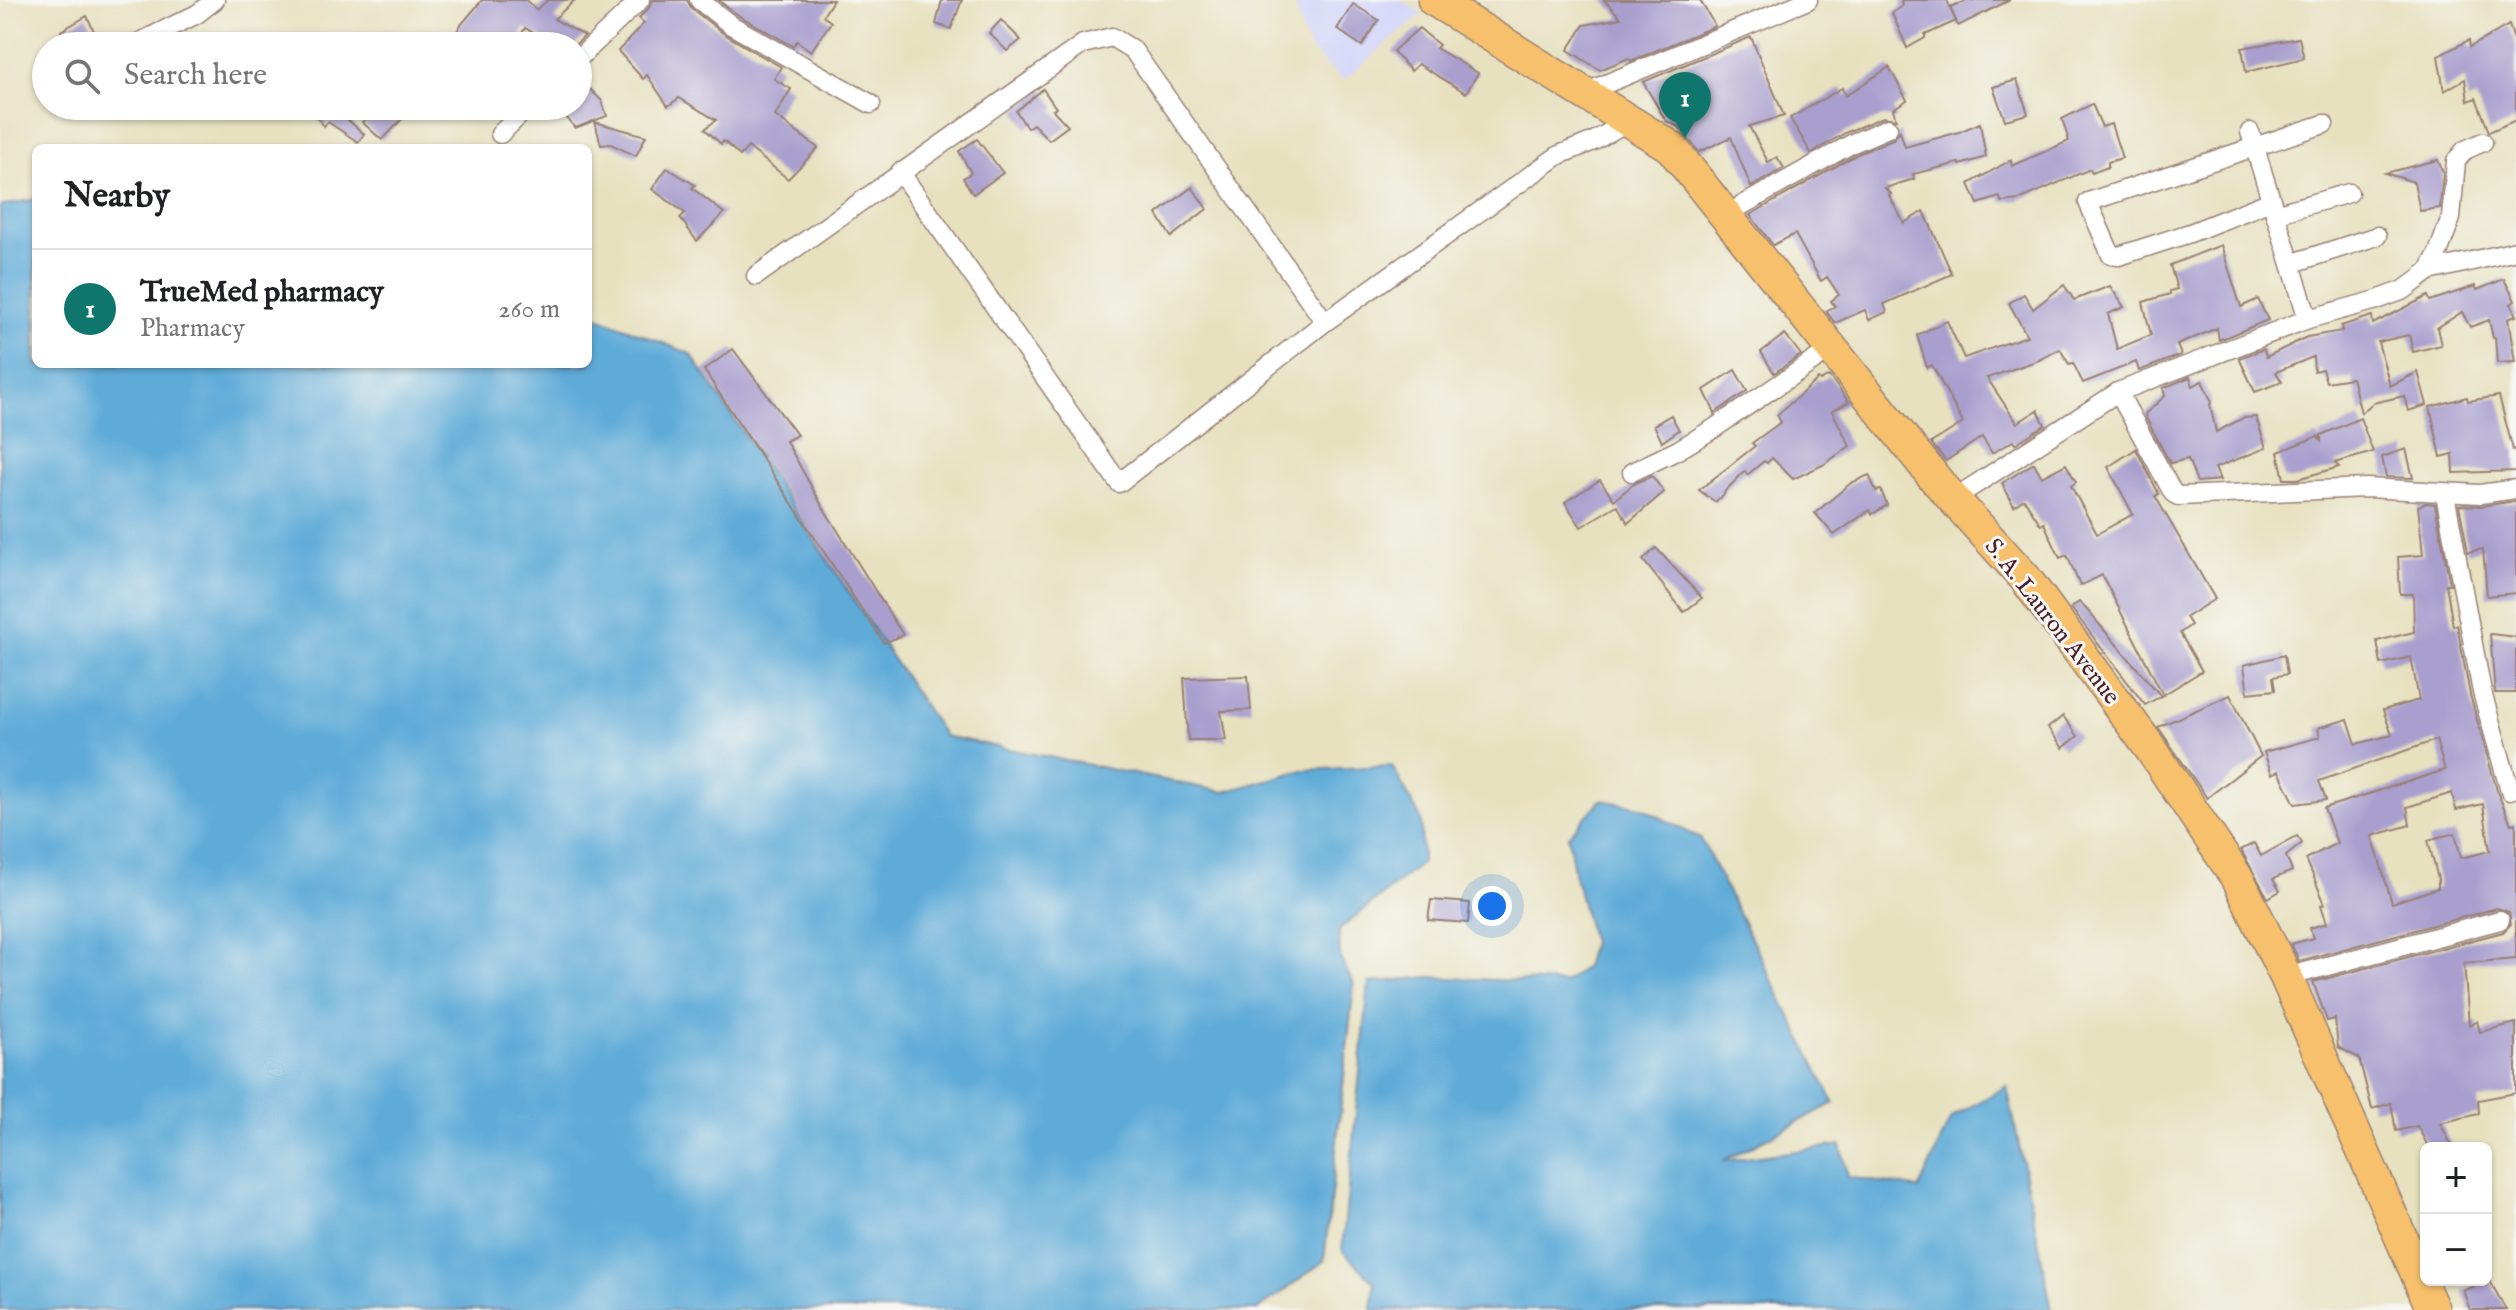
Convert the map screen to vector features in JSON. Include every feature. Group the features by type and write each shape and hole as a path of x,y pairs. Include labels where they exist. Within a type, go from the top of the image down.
{"highway":[{"name":"S. A. Lauron Avenue","path":"1434,0 1671,147 1953,499 2025,578 2151,749 2239,881 2286,977 2433,1310"}],"street":[{"path":"160,32 197,14 215,0"},
{"path":"592,46 640,0"},
{"path":"699,0 731,25 871,104"},
{"path":"1584,93 1808,0"},
{"path":"756,276 1083,44 1112,37 1133,50 1325,322"},
{"path":"500,134 514,120"},
{"path":"900,172 1119,483 1325,322 1559,155 1594,141 1627,122"},
{"path":"2324,124 2252,140 2088,202 2111,255 2119,256 2273,208 2349,193"},
{"path":"1725,215 1853,143 1888,128"},
{"path":"2252,140 2293,263 2308,319"},
{"path":"2429,271 2451,218 2454,165 2465,150 2483,142"},
{"path":"2293,263 2377,236"},
{"path":"1953,499 2118,392 2308,319 2394,294 2429,271 2516,251"},
{"path":"1632,472 1713,429 1831,349"},
{"path":"2118,392 2173,493 2178,496 2367,488 2480,494 2516,489"},
{"path":"2445,494 2482,692 2510,791"},
{"path":"2286,977 2500,920"}],"shaded area":[{"path":"1292,0 1400,0 1423,13 1343,81 1309,48"}],"water":[{"path":"32,200 32,368 592,368 592,315 691,354 944,736 1224,792 1303,770 1392,766 1421,819 1422,863 1339,930 1340,958 1354,985 1324,1261 1258,1310 0,1310 0,206"},
{"path":"1601,800 1641,807 1701,839 1834,1103 1723,1161 1841,1145 1848,1177 1919,1189 1951,1118 2007,1086 2052,1310 1372,1310 1375,1283 1342,1250 1369,983 1428,977 1564,983 1585,967 1592,942 1568,836"}],"building":[{"path":"482,0 526,0 536,10 548,0 575,0 554,19 578,32 532,32 525,28 523,32 457,32"},
{"path":"652,0 687,0 692,9 724,34 781,67 774,79 791,89 775,116 818,148 788,179 748,147 740,156 724,141 721,144 705,129 716,120 679,98 668,106 647,75 643,79 618,51 644,23 639,18"},
{"path":"718,0 833,0 823,16 831,22 811,51 797,41 793,46"},
{"path":"942,0 962,0 951,29 936,24"},
{"path":"1604,0 1700,0 1715,26 1631,61 1629,58 1600,70 1568,50 1584,25 1621,18"},
{"path":"1901,0 1947,0 1956,21 1925,35 1925,38 1907,48 1892,13 1902,6"},
{"path":"1969,0 2010,0 1958,26 1950,8"},
{"path":"1353,4 1379,20 1362,46 1337,29"},
{"path":"87,16 94,32 61,32"},
{"path":"1001,20 1021,40 1007,51 989,33"},
{"path":"2509,25 2516,46 2516,120 2489,132 2476,98 2468,101 2465,79 2444,91 2438,56 2469,40 2470,47"},
{"path":"1419,28 1439,45 1436,48 1478,73 1466,93 1418,64 1411,71 1393,51"},
{"path":"1751,37 1784,116 1749,126 1768,162 1777,157 1784,168 1751,187 1731,137 1699,152 1679,127 1666,121 1643,82"},
{"path":"2299,38 2304,58 2246,72 2242,48"},
{"path":"1889,67 1907,100 1893,109 1896,119 1883,117 1847,132 1811,153 1790,118 1842,88 1845,96"},
{"path":"2017,80 2028,114 2005,120 1993,87"},
{"path":"1043,89 1056,108 1053,110 1068,126 1049,140 1033,124 1027,128 1016,111"},
{"path":"592,91 602,101 607,116 575,128 568,120 592,120"},
{"path":"2092,104 2102,127 2111,124 2122,158 2108,162 2108,167 2092,173 2090,169 2019,200 2001,202 2000,197 1978,204 1969,184 2011,160 2012,166 2069,141 2062,119"},
{"path":"319,120 348,120 364,134 358,142 328,122 324,126"},
{"path":"364,120 401,120 382,140 362,122"},
{"path":"595,122 646,136 636,156 611,144 601,145"},
{"path":"1980,123 1986,157 1913,174 1914,179 1885,188 1891,194 1904,223 1924,211 1952,274 1884,304 1887,312 1869,320 1865,310 1835,323 1826,311 1835,306 1831,301 1839,295 1827,277 1821,281 1795,234 1773,245 1750,215 1858,154 1893,139 1900,131 1905,147"},
{"path":"977,139 1003,173 973,194 963,178 971,173 959,151"},
{"path":"2438,160 2443,173 2440,208 2420,211 2414,182 2385,173"},
{"path":"667,168 695,185 692,188 724,213 697,241 680,218 685,213 652,189"},
{"path":"1192,187 1207,209 1171,237 1157,214"},
{"path":"2221,245 2241,307 2258,299 2268,320 2219,340 2217,328 2177,345 2181,355 2139,371 2136,362 2083,383 2073,363 2069,364 2060,349 2039,360 1987,378 2017,423 2038,410 2045,425 2015,444 2013,441 1992,453 1982,437 1946,461 1931,443 1963,423 1932,365 1927,368 1917,335 1947,321 1964,358 2027,336 2009,303 2024,294 2033,309 2064,285 2074,300 2110,286 2124,307 2108,314 2117,349 2151,335 2143,302 2177,289 2170,265"},
{"path":"2504,279 2515,301 2511,304 2516,316 2508,319 2515,362 2497,363 2495,337 2489,320 2470,327 2462,312 2437,328 2441,345 2413,352 2409,335 2378,342 2390,386 2418,372 2427,405 2408,411 2404,396 2373,403 2361,413 2352,378 2326,382 2322,369 2314,371 2313,357 2276,372 2282,382 2255,392 2239,358 2264,349 2266,357 2307,337 2342,331 2341,326 2372,316 2373,324 2428,296 2430,301 2475,286 2477,290"},
{"path":"1785,334 1801,355 1774,373 1761,352"},
{"path":"733,349 797,435 786,441 821,504 903,635 884,643 704,370"},
{"path":"1735,370 1747,391 1715,413 1704,390"},
{"path":"1829,376 1849,402 1832,411 1850,446 1823,465 1793,479 1772,458 1767,463 1764,461 1747,475 1745,471 1715,502 1699,490 1781,422 1777,415 1818,379 1820,381"},
{"path":"2190,377 2193,386 2202,381 2212,402 2216,432 2243,418 2256,417 2266,448 2215,468 2220,480 2197,482 2188,459 2170,463 2146,418 2145,414 2165,396 2163,388"},
{"path":"2499,396 2513,450 2516,449 2516,471 2454,473 2453,454 2441,457 2430,407 2467,397 2468,401"},
{"path":"1671,415 1679,430 1662,442 1654,425"},
{"path":"2360,418 2373,452 2335,463 2339,467 2298,479 2284,479 2278,452 2318,436 2321,441 2321,435"},
{"path":"2136,449 2159,494 2155,496 2215,599 2186,617 2191,625 2180,633 2202,671 2163,695 2102,575 2080,586 2067,555 2060,558 2044,523 2041,525 2024,499 2014,506 2002,483 2034,463 2042,477 2066,464 2076,482 2071,486 2097,534 2133,514 2108,467"},
{"path":"2406,449 2413,478 2386,477 2382,457"},
{"path":"1869,475 1876,491 1881,490 1887,505 1872,514 1870,510 1834,535 1815,513 1851,483"},
{"path":"1652,476 1664,492 1628,523 1617,505 1581,527 1565,502 1600,480 1614,500 1635,483"},
{"path":"2516,501 2516,593 2487,596 2483,549 2468,552 2459,505 2481,506"},
{"path":"2435,504 2450,584 2446,584 2453,626 2457,625 2470,695 2498,794 2511,824 2516,823 2516,959 2464,963 2469,1025 2477,1021 2480,1032 2516,1023 2516,1093 2478,1100 2479,1114 2440,1123 2450,1142 2426,1142 2417,1126 2396,1131 2391,1103 2372,1109 2359,1058 2338,1047 2335,1019 2327,1021 2313,982 2503,932 2511,924 2509,912 2497,908 2299,961 2291,944 2313,938 2310,928 2327,923 2321,905 2325,904 2306,859 2337,843 2324,808 2445,770 2436,740 2319,781 2326,800 2295,804 2279,771 2272,774 2264,752 2320,737 2318,728 2348,719 2356,744 2392,735 2383,710 2419,700 2411,657 2381,664 2377,641 2414,632 2413,594 2400,594 2398,557 2423,555 2418,506","holes":["2452,793 2456,810 2483,804 2490,851 2461,858 2455,833 2428,840 2438,888 2392,903 2372,836 2410,825 2407,807"]},
{"path":"1656,548 1702,598 1684,612 1643,560"},
{"path":"2079,602 2161,696 2145,705 2071,608"},
{"path":"2490,634 2516,637 2516,693 2495,693"},
{"path":"2284,655 2287,674 2273,677 2275,690 2248,693 2244,665"},
{"path":"1248,676 1251,710 1221,711 1226,740 1188,740 1184,678"},
{"path":"2230,695 2261,756 2207,798 2158,727"},
{"path":"2063,716 2078,736 2063,748 2048,728"},
{"path":"2297,836 2302,843 2286,856 2292,871 2273,879 2280,891 2268,898 2241,850 2254,843 2261,856"},
{"path":"1431,900 1470,903 1468,923 1428,920"},
{"path":"2492,1285 2506,1310 2470,1310 2463,1290"}],"place":[{"name":"TrueMed pharmacy","path":"1685,138"}]}
